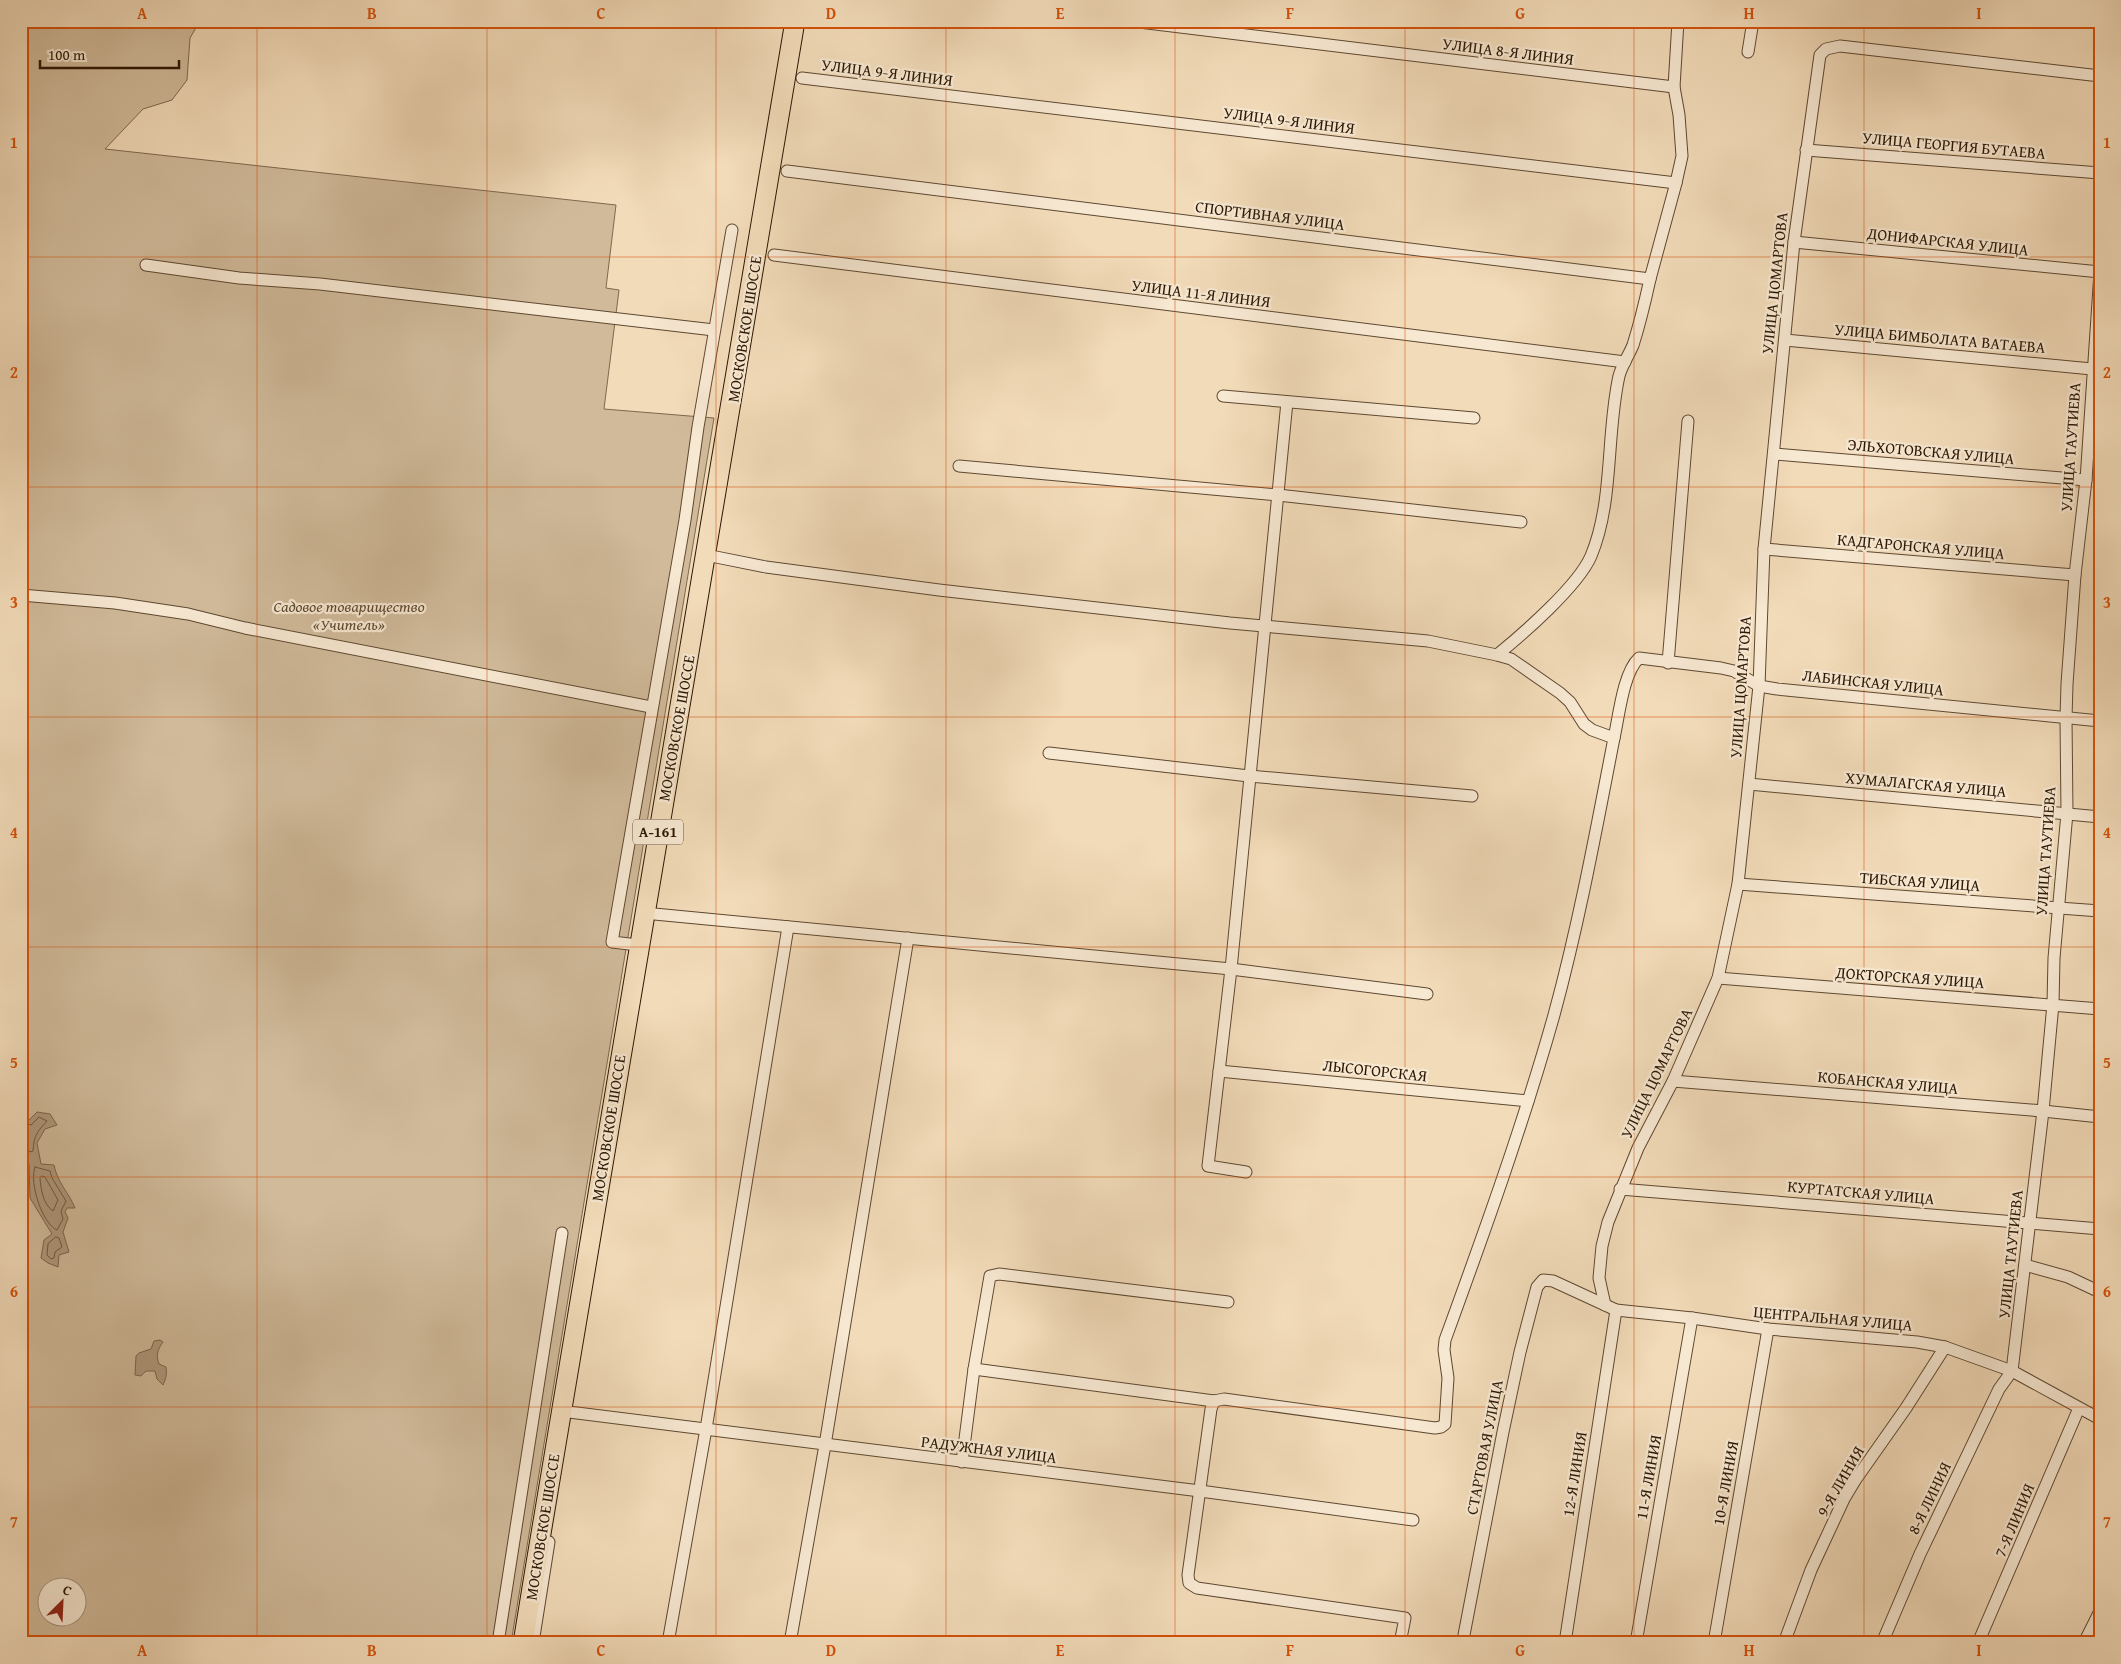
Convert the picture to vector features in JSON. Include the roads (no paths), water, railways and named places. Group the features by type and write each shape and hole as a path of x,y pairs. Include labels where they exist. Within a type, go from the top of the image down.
{"highway":[{"name":"МОСКОВСКОЕ ШОССЕ","path":"523,1643 565,1411 638,946 706,555 795,21"}],"street":[{"name":"УЛИЦА 8-Я ЛИНИЯ","path":"1131,21 1674,87"},
{"path":"1497,654 1517,639 1567,589 1590,557 1597,536 1603,506 1619,375 1641,322 1650,279 1682,156 1674,87 1678,21"},
{"path":"1748,52 1753,21"},
{"name":"УЛИЦА ЦОМАРТОВА","path":"1611,1308 1599,1278 1602,1246 1608,1222 1638,1148 1672,1081 1718,978 1738,884 1759,686 1764,549 1794,242 1820,55 1826,49 1840,46 2100,76"},
{"name":"УЛИЦА 9-Я ЛИНИЯ","path":"802,78 1676,183"},
{"name":"УЛИЦА ГЕОРГИЯ БУТАЕВА","path":"1806,150 2100,174"},
{"name":"СПОРТИВНАЯ УЛИЦА","path":"788,171 1650,279"},
{"path":"638,946 612,942 732,230"},
{"name":"ДОНИФАРСКАЯ УЛИЦА","path":"1794,242 2100,272"},
{"name":"УЛИЦА 11-Я ЛИНИЯ","path":"774,256 1625,362"},
{"path":"146,265 239,278 320,284 714,330"},
{"name":"УЛИЦА ТАУТИЕВА","path":"2012,1371 2026,1265 2053,1004 2058,908 2067,813 2066,718 2075,575 2086,480 2100,272"},
{"name":"УЛИЦА БИМБОЛАТА ВАТАЕВА","path":"1785,340 2092,369"},
{"path":"1224,396 1474,418"},
{"path":"1246,1172 1208,1166 1231,969 1287,402"},
{"path":"1668,663 1688,421"},
{"name":"ЭЛЬХОТОВСКАЯ УЛИЦА","path":"1774,454 2086,480"},
{"path":"959,466 1278,495 1521,522"},
{"name":"КАДГАРОНСКАЯ УЛИЦА","path":"1764,549 2075,575"},
{"path":"706,555 766,567 939,590 1230,623 1428,641 1497,654 1511,659 1560,693 1570,702 1584,724 1592,730 1614,738 1581,909 1554,1014 1499,1191 1445,1340 1444,1350 1448,1378 1445,1424 1435,1428 1224,1399 1214,1401 974,1369"},
{"path":"21,595 115,603 188,614 245,628 651,707"},
{"name":"ЛАБИНСКАЯ УЛИЦА","path":"1614,738 1633,664 1639,658 1734,671 1759,686 1777,689 2100,721"},
{"path":"1049,753 1250,776 1472,796"},
{"name":"ХУМАЛАГСКАЯ УЛИЦА","path":"1748,784 2100,817"},
{"name":"ТИБСКАЯ УЛИЦА","path":"1738,884 2100,911"},
{"path":"644,913 1231,969 1427,994"},
{"path":"668,1643 706,1429 788,927"},
{"path":"790,1643 825,1444 908,938"},
{"name":"ДОКТОРСКАЯ УЛИЦА","path":"1718,978 2100,1009"},
{"name":"ЛЫСОГОРСКАЯ","path":"1219,1070 1528,1101"},
{"name":"КОБАНСКАЯ УЛИЦА","path":"1672,1081 2100,1117"},
{"name":"КУРТАТСКАЯ УЛИЦА","path":"1620,1189 2100,1228"},
{"path":"498,1643 562,1233"},
{"path":"2026,1265 2068,1277 2100,1292"},
{"path":"962,1462 974,1369 990,1276 999,1274 1228,1302"},
{"name":"СТАРТОВАЯ УЛИЦА","path":"1464,1635 1520,1352 1536,1287 1543,1280 1553,1281"},
{"name":"ЦЕНТРАЛЬНАЯ УЛИЦА","path":"1553,1281 1611,1308 1768,1329 1898,1340 1945,1347 2012,1371 2100,1419"},
{"name":"12-Я ЛИНИЯ","path":"1565,1643 1611,1308"},
{"name":"11-Я ЛИНИЯ","path":"1636,1643 1692,1318"},
{"name":"10-Я ЛИНИЯ","path":"1714,1643 1768,1329"},
{"name":"9-Я ЛИНИЯ","path":"1784,1643 1811,1570 1844,1499 1945,1347"},
{"name":"8-Я ЛИНИЯ","path":"1882,1643 1920,1554 2000,1389 2012,1371"},
{"path":"1214,1401 1188,1575 1189,1583 1197,1588 1405,1618 1400,1643"},
{"name":"7-Я ЛИНИЯ","path":"1978,1643 2079,1408"},
{"path":"533,1643 565,1411"},
{"name":"РАДУЖНАЯ УЛИЦА","path":"565,1411 1200,1491 1413,1520"},
{"path":"2084,1643 2100,1611"}],"water":[{"path":"37,1112 50,1114 57,1125 45,1129 37,1143 41,1164 54,1165 58,1177 75,1208 67,1208 65,1212 68,1218 63,1232 69,1252 59,1255 58,1267 41,1258 44,1240 52,1234 30,1198 29,1164 21,1147 21,1117 29,1120"},
{"path":"160,1340 163,1342 159,1348 158,1361 159,1364 166,1367 163,1385 157,1379 155,1371 146,1371 141,1376 135,1375 136,1356 151,1349 154,1341"}],"park label":[{"name":"Садовое товарищество «Учитель»","path":"349,615"}]}
